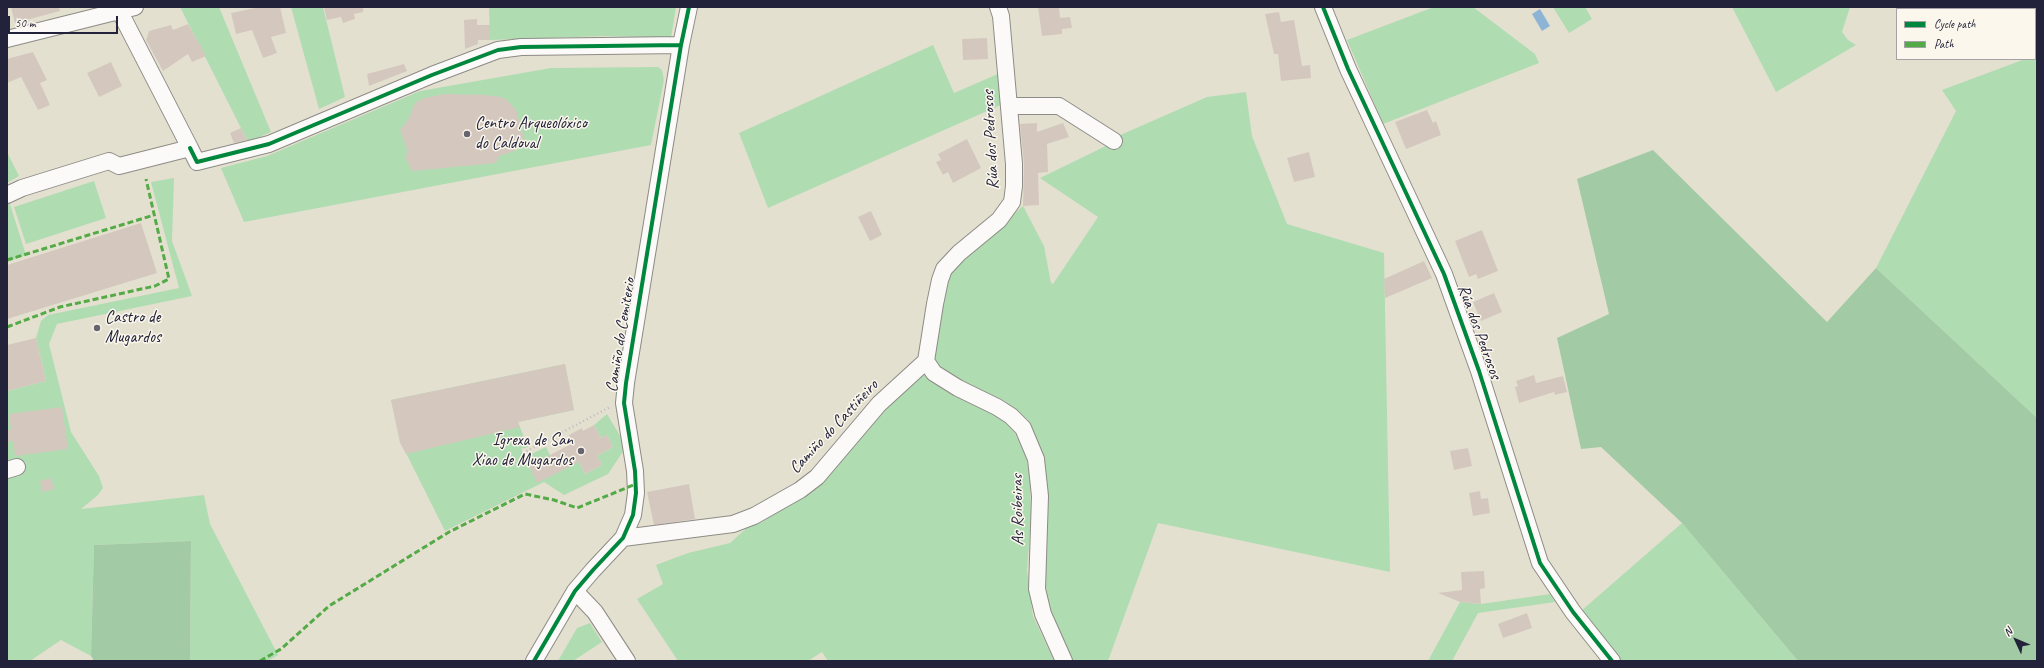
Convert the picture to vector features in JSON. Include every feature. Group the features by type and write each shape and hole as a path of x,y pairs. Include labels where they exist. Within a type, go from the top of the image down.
{"street":[{"name":"Camiño do Cemiterio","path":"534,661 575,591 592,570 623,538 633,515 636,493 635,471 624,403 626,383 680,45 689,7"},
{"name":"Rúa dos Pedrosos","path":"926,361 936,298 944,269 959,253 999,220 1012,202 1014,186 1009,106 1001,16 998,7"},
{"name":"Rúa dos Pedrosos","path":"1323,7 1348,69 1444,274 1479,371 1540,563 1569,607 1612,661"},
{"path":"7,39 120,10 197,162 269,144 432,75 498,50 521,47 680,45"},
{"path":"1009,106 1058,106 1114,142"},
{"path":"7,195 22,188 109,161 119,166 190,148"},
{"name":"Camiño do Castiñeiro","path":"623,538 733,524 754,516 804,488 817,477 878,404 926,361"},
{"name":"As Roibeiras","path":"926,361 934,373 958,388 1012,416 1023,428 1036,459 1040,496 1037,589 1043,614 1064,661"},
{"path":"575,591 595,612 627,661"}],"path":[{"path":"523,453 612,406"}],"green space":[{"path":"180,7 219,7 271,132 248,142"},
{"path":"291,7 323,7 345,97 319,109"},
{"path":"489,7 676,7 671,38 606,36 490,40"},
{"path":"1434,7 1473,7 1535,54 1539,63 1383,124 1347,40"},
{"path":"1553,7 1585,7 1592,19 1569,33"},
{"path":"1732,7 1850,7 1842,32 1848,40 1856,45 1776,92"},
{"path":"933,45 954,93 1000,73 1003,104 768,208 739,133"},
{"path":"2036,54 2037,418 1876,268 1956,111 1942,90 2022,60 2036,60"},
{"path":"658,67 662,70 664,80 651,145 244,222 221,168 267,156 420,91 551,68"},
{"path":"1246,92 1252,136 1287,224 1384,253 1390,572 1158,523 1108,661 1072,661 1049,612 1045,579 1042,456 1028,420 1005,401 945,373 933,360 946,279 956,263 1023,206 1044,246 1051,283 1053,284 1098,217 1040,178 1110,144 1118,136 1207,97"},
{"path":"1653,150 1827,322 1876,268 2037,418 2037,661 1798,661 1682,523 1601,447 1581,449 1557,338 1609,314 1577,179"},
{"path":"7,152 19,176 7,183"},
{"path":"174,178 172,241 192,296 57,324 49,344 71,432 99,476 103,488 98,495 81,509 204,495 210,524 278,655 268,661 190,661 191,541 94,545 91,656 61,640 30,661 7,661 7,391 46,381 36,338 41,321 48,315 179,288 151,182"},
{"path":"94,181 106,218 26,244 14,207"},
{"path":"9,201 26,255 7,262 7,202"},
{"path":"565,364 574,410 518,422 528,447 521,449 525,457 546,447 550,455 579,462 585,474 602,465 597,456 613,447 607,435 601,438 594,425 607,414 622,439 624,450 608,474 564,495 544,482 445,531 401,443 391,400"},
{"path":"922,372 967,400 997,416 1012,427 1026,457 1030,478 1031,519 1027,570 1033,616 1054,661 828,661 822,652 808,661 678,661 637,599 663,584 656,565 688,553 730,543 751,524 762,522 814,488 891,397"},
{"path":"1682,523 1798,661 1621,661 1581,611"},
{"path":"191,541 190,661 94,661 91,656 94,545"},
{"path":"1550,594 1555,602 1478,613 1452,661 1428,661 1460,602 1481,604"},
{"path":"590,623 602,642 573,661 558,661 577,628"}],"water":[{"path":"1540,9 1550,26 1542,31 1532,14"}],"building":[{"path":"11,7 59,7 60,11 15,23"},
{"path":"260,7 280,7 286,33 271,37 277,53 263,58 252,30 236,34 231,13"},
{"path":"324,7 363,7 363,12 354,14 355,19 343,23 341,17 327,20"},
{"path":"1038,7 1059,7 1060,18 1070,17 1072,28 1062,29 1062,34 1042,36"},
{"path":"1279,12 1281,22 1294,20 1302,66 1310,65 1311,78 1281,81 1278,54 1274,54 1265,14"},
{"path":"477,19 477,25 490,25 490,40 478,40 478,44 465,49 464,20"},
{"path":"188,24 206,56 192,62 188,54 163,71 146,40 149,31 171,25 173,30"},
{"path":"987,38 988,59 963,60 962,39"},
{"path":"33,52 47,80 40,83 50,105 38,110 21,77 7,83 7,59"},
{"path":"111,62 122,86 99,97 87,73"},
{"path":"404,64 407,71 369,86 367,74"},
{"name":"Centro Arqueolóxico do Caldoval","path":"445,94 485,95 501,97 507,100 516,110 524,138 521,145 514,151 499,156 496,163 412,171 406,159 407,149 400,130 408,120 415,103 424,98"},
{"path":"1427,110 1433,123 1436,121 1441,135 1406,149 1395,122"},
{"path":"1037,123 1037,132 1063,123 1069,137 1047,144 1048,172 1038,173 1039,205 1023,206 1024,164 1020,124"},
{"path":"241,128 247,140 234,143 230,133"},
{"path":"967,139 981,168 953,183 948,172 943,175 936,162 941,160 938,154"},
{"path":"1309,152 1315,177 1294,182 1287,158"},
{"path":"871,211 882,235 870,241 858,217"},
{"path":"141,223 157,273 7,319 7,265"},
{"path":"1482,230 1498,271 1478,279 1476,274 1469,277 1455,241"},
{"path":"1424,261 1432,278 1385,298 1384,279"},
{"path":"1494,293 1502,312 1481,321 1473,302"},
{"path":"36,338 46,381 7,391 7,345"},
{"path":"565,364 574,410 518,422 520,427 406,454 400,443 391,400"},
{"path":"1534,375 1536,383 1563,376 1567,392 1555,395 1554,392 1519,403 1515,387 1518,386 1516,381"},
{"path":"62,407 68,449 15,456 13,441 7,442 7,430 11,430 9,414"},
{"name":"Igrexa de San Xiao de Mugardos","path":"594,425 601,438 607,435 613,447 597,456 602,465 585,474 579,462 537,483 529,466 571,444 569,435 582,428 583,431"},
{"path":"1468,448 1472,466 1454,470 1450,451"},
{"path":"51,478 54,489 42,492 40,481"},
{"path":"689,484 695,519 654,525 647,492"},
{"path":"1480,491 1481,499 1488,498 1490,513 1473,516 1469,493"},
{"path":"1484,571 1485,588 1480,589 1481,604 1460,602 1438,593 1462,590 1461,572"},
{"path":"1527,613 1532,628 1503,638 1498,624"}],"marked path":[{"path":"7,327 60,307 155,286 169,279 146,179"},
{"path":"7,260 154,215"},
{"path":"260,661 281,649 329,606 449,532 525,494 554,500 577,508 636,484"}],"cycle path":[{"path":"534,661 575,591 623,538 633,515 636,493 635,471 624,403 626,383 681,45 689,7"},
{"path":"1323,7 1348,69 1444,274 1479,371 1540,563 1573,612 1612,661"},
{"path":"190,148 197,162 269,144 432,75 498,50 521,47 681,45"}],"place":[{"name":"Centro Arqueolóxico do Caldoval","path":"467,134"},
{"name":"Castro de Mugardos","path":"97,328"},
{"name":"Igrexa de San Xiao de Mugardos","path":"581,451"}]}
